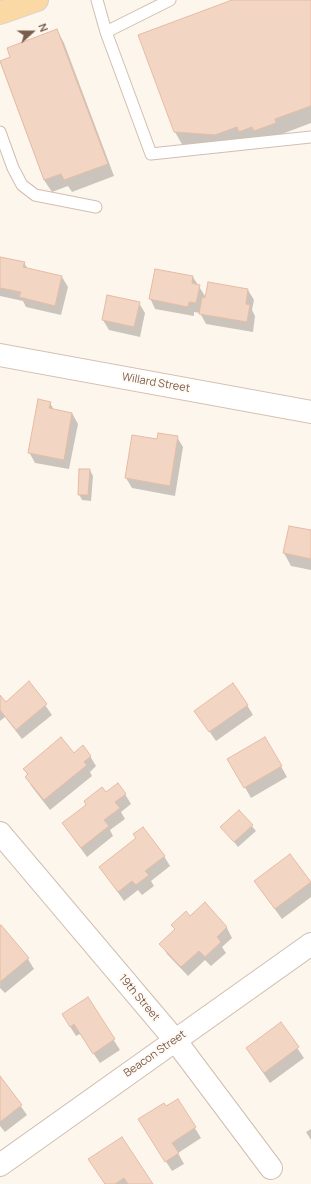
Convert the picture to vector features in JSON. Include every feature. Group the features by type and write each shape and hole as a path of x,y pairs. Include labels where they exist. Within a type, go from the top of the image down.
{"main road":[{"path":"0,13 37,0"}],"street":[{"name":"Willard Street","path":"0,355 311,412"},
{"name":"19th Street","path":"0,834 175,1040 271,1168"},
{"name":"Beacon Street","path":"0,1165 311,944"}],"lane":[{"path":"97,0 106,32 151,154 311,137"},
{"path":"106,32 170,0"},
{"path":"0,132 13,168 22,185 35,195 96,207"}],"building":[{"path":"232,0 311,0 311,106 275,119 276,123 254,131 252,127 239,132 237,127 215,135 174,132 138,35"},
{"path":"57,29 108,164 64,180 61,174 44,180 0,61 10,57 7,48"},
{"path":"0,257 25,262 23,267 62,276 55,306 19,297 21,292 0,288"},
{"path":"155,269 193,276 192,283 200,285 196,303 189,302 188,307 149,299"},
{"path":"208,282 248,289 246,304 250,305 247,322 199,314 202,297 205,298"},
{"path":"107,295 140,302 134,327 102,320"},
{"path":"38,399 51,402 49,408 72,413 64,460 28,453"},
{"path":"158,433 178,436 170,486 125,478 132,435 157,439"},
{"path":"79,469 90,469 88,495 78,495"},
{"path":"289,526 311,530 311,559 283,553"},
{"path":"29,681 47,704 16,730 0,710 0,695 6,702"},
{"path":"233,683 248,705 209,732 194,711"},
{"path":"61,737 74,753 83,745 91,756 84,762 87,765 44,800 25,777 28,774 23,769"},
{"path":"265,737 282,766 244,788 227,759"},
{"path":"118,783 126,794 115,802 120,808 104,820 109,826 81,848 62,823 86,805 84,801 102,787 106,792"},
{"path":"239,810 253,825 234,842 220,827"},
{"path":"143,827 165,856 145,871 149,875 136,885 132,881 118,892 99,867 136,838 133,834"},
{"path":"290,854 311,882 275,909 254,881"},
{"path":"205,902 227,927 217,937 221,942 205,957 199,951 181,967 159,944 175,929 171,925 186,911 190,916"},
{"path":"1,925 29,958 0,982 0,926"},
{"path":"88,997 115,1039 93,1054 74,1024 70,1027 62,1014"},
{"path":"281,1022 299,1047 264,1073 246,1048"},
{"path":"0,1076 22,1105 0,1122"},
{"path":"178,1099 196,1127 172,1143 179,1153 165,1162 138,1119 164,1103 166,1106"},
{"path":"122,1137 153,1184 128,1184 124,1178 115,1184 105,1184 88,1159"}]}
